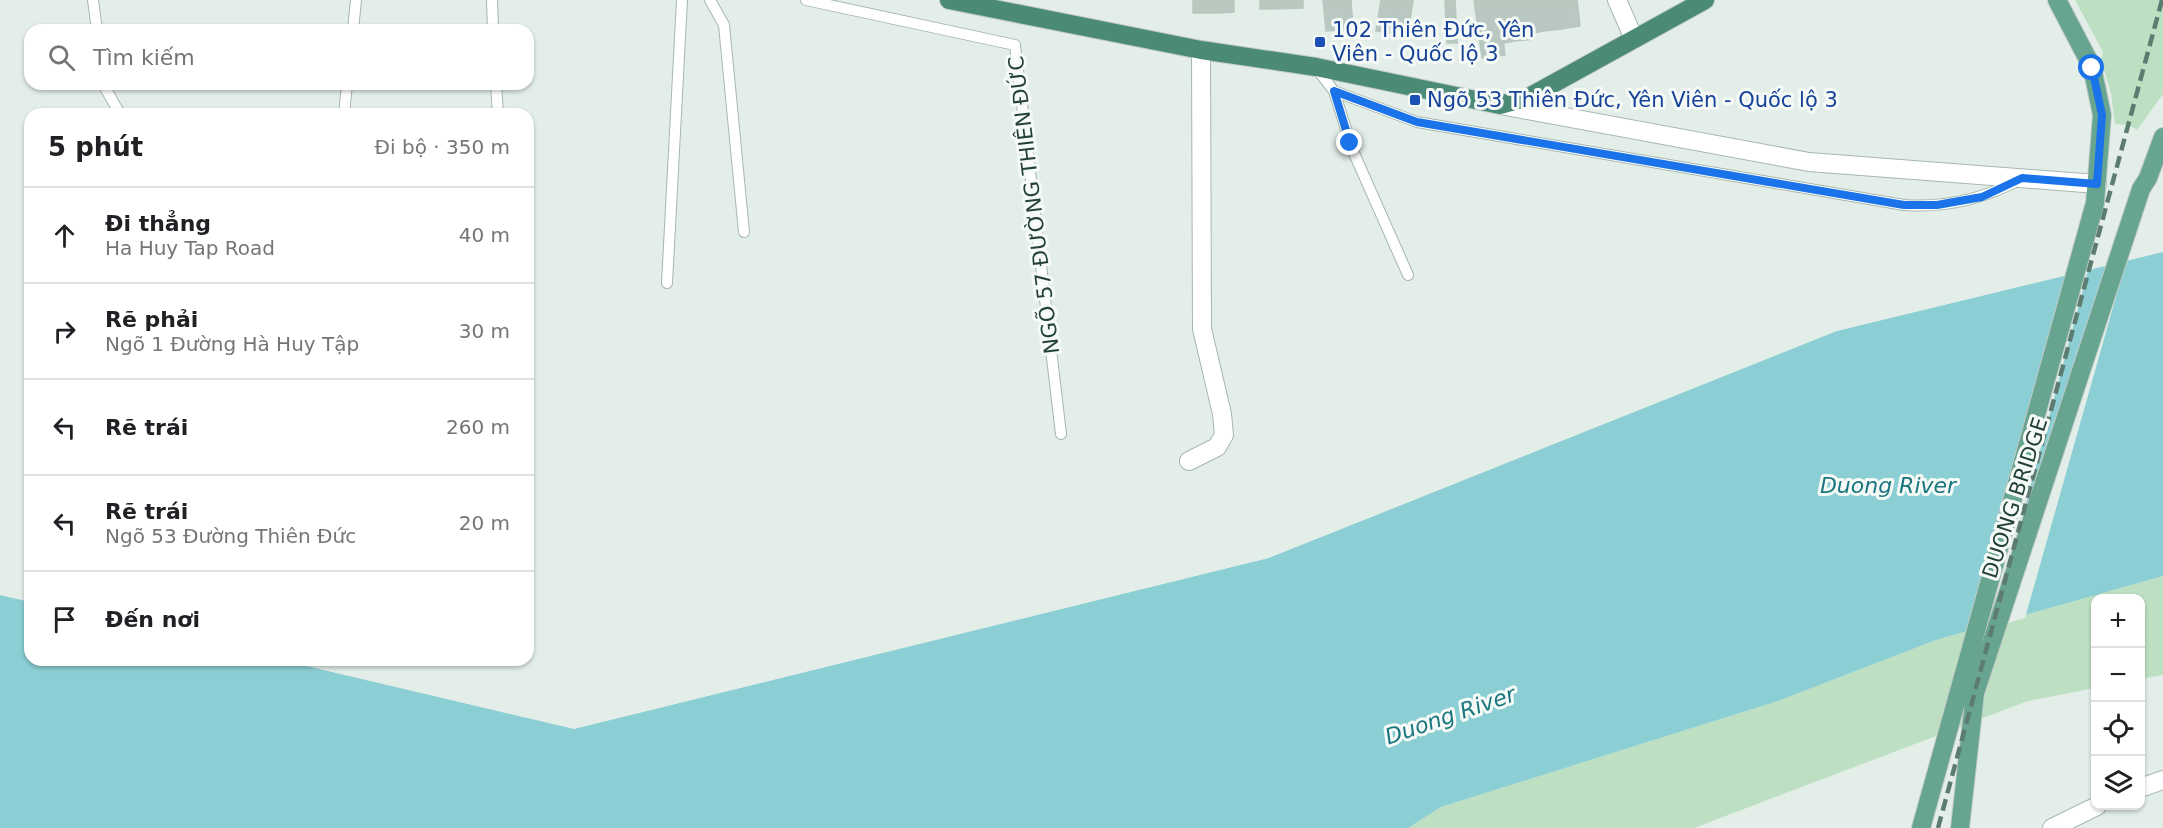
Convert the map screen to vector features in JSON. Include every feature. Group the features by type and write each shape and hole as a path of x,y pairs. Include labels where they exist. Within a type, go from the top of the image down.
{"highway":[{"path":"949,0 1201,50 1316,67 1500,105 1528,97 1705,0"}],"main road":[{"name":"DUONG BRIDGE","path":"1922,826 2095,203 2102,115 2098,91 2092,68 2057,0"},
{"name":"DUONG BRIDGE","path":"1960,827 1975,693 2151,179 2163,137"}],"street":[{"path":"1617,0 1634,39"},
{"path":"1189,461 1217,447 1224,435 1222,414 1202,329 1201,50"},
{"path":"1500,105 1809,162 2097,184"},
{"path":"2145,786 2163,780"},
{"path":"2052,828 2091,809"}],"lane":[{"path":"93,0 96,24"},
{"path":"354,24 356,0"},
{"path":"492,0 493,24"},
{"path":"667,283 682,0"},
{"path":"710,0 724,25 744,231"},
{"name":"NGÕ 57 ĐƯỜNG THIÊN ĐỨC","path":"806,0 1015,45 1061,434"},
{"path":"1316,67 1334,91 1353,151 1408,275"},
{"path":"106,90 117,108"},
{"path":"345,108 346,90"},
{"path":"496,90 498,108"},
{"path":"1334,91 1417,122 1904,205 1937,205 1982,197 2022,178"}],"green space":[{"path":"2075,0 2163,0 2163,94 2137,130 2129,125 2115,124 2111,93 2101,59 2103,52"},
{"path":"2163,576 2163,675 2145,678 2145,594 2099,594"},
{"path":"2091,596 2091,689 2028,701 1694,828 1408,828 1441,807 1778,701 1936,640"}],"water":[{"name":"Duong River","path":"2163,252 2163,576 2099,594 2091,594 2091,596 1936,640 1778,701 1441,807 1408,828 0,828 0,595 24,601 24,666 306,666 574,729 1269,558 1837,331"}],"pier":[{"path":"2127,258 2025,618 1998,626"},
{"path":"2089,267 1993,627 1966,634 2066,273"}],"building":[{"path":"1193,0 1206,0 1206,13 1193,13"},
{"path":"1206,0 1219,0 1219,13 1206,13"},
{"path":"1219,0 1234,0 1234,12 1219,13"},
{"path":"1260,0 1273,0 1273,9 1260,9"},
{"path":"1273,0 1303,0 1303,8 1273,9"},
{"path":"1323,0 1351,0 1353,29 1326,31"},
{"path":"1381,0 1396,0 1391,33 1376,31"},
{"path":"1396,0 1413,0 1408,35 1391,33"},
{"path":"1445,0 1455,0 1457,43 1447,43"},
{"path":"1474,0 1487,0 1494,56 1482,58"},
{"path":"1487,0 1498,0 1505,55 1494,56"},
{"path":"1498,0 1511,0 1516,41 1504,43"},
{"path":"1511,0 1520,0 1526,40 1516,41"},
{"path":"1520,0 1529,0 1534,39 1526,40"},
{"path":"1529,0 1539,0 1543,31 1534,33"},
{"path":"1539,0 1549,0 1553,30 1543,31"},
{"path":"1549,0 1559,0 1562,29 1553,30"},
{"path":"1559,0 1577,0 1580,26 1562,29"}],"railway":[{"path":"1938,828 2162,0"}],"place":[{"name":"102 Thiên Đức, Yên Viên - Quốc lộ 3","path":"1320,42"},
{"name":"Ngõ 53 Thiên Đức, Yên Viên - Quốc lộ 3","path":"1415,100"}],"route":[{"path":"1350,143 1334,91 1417,122 1904,205 1937,205 1982,197 2022,178 2097,184 2102,115 2092,68"}]}
